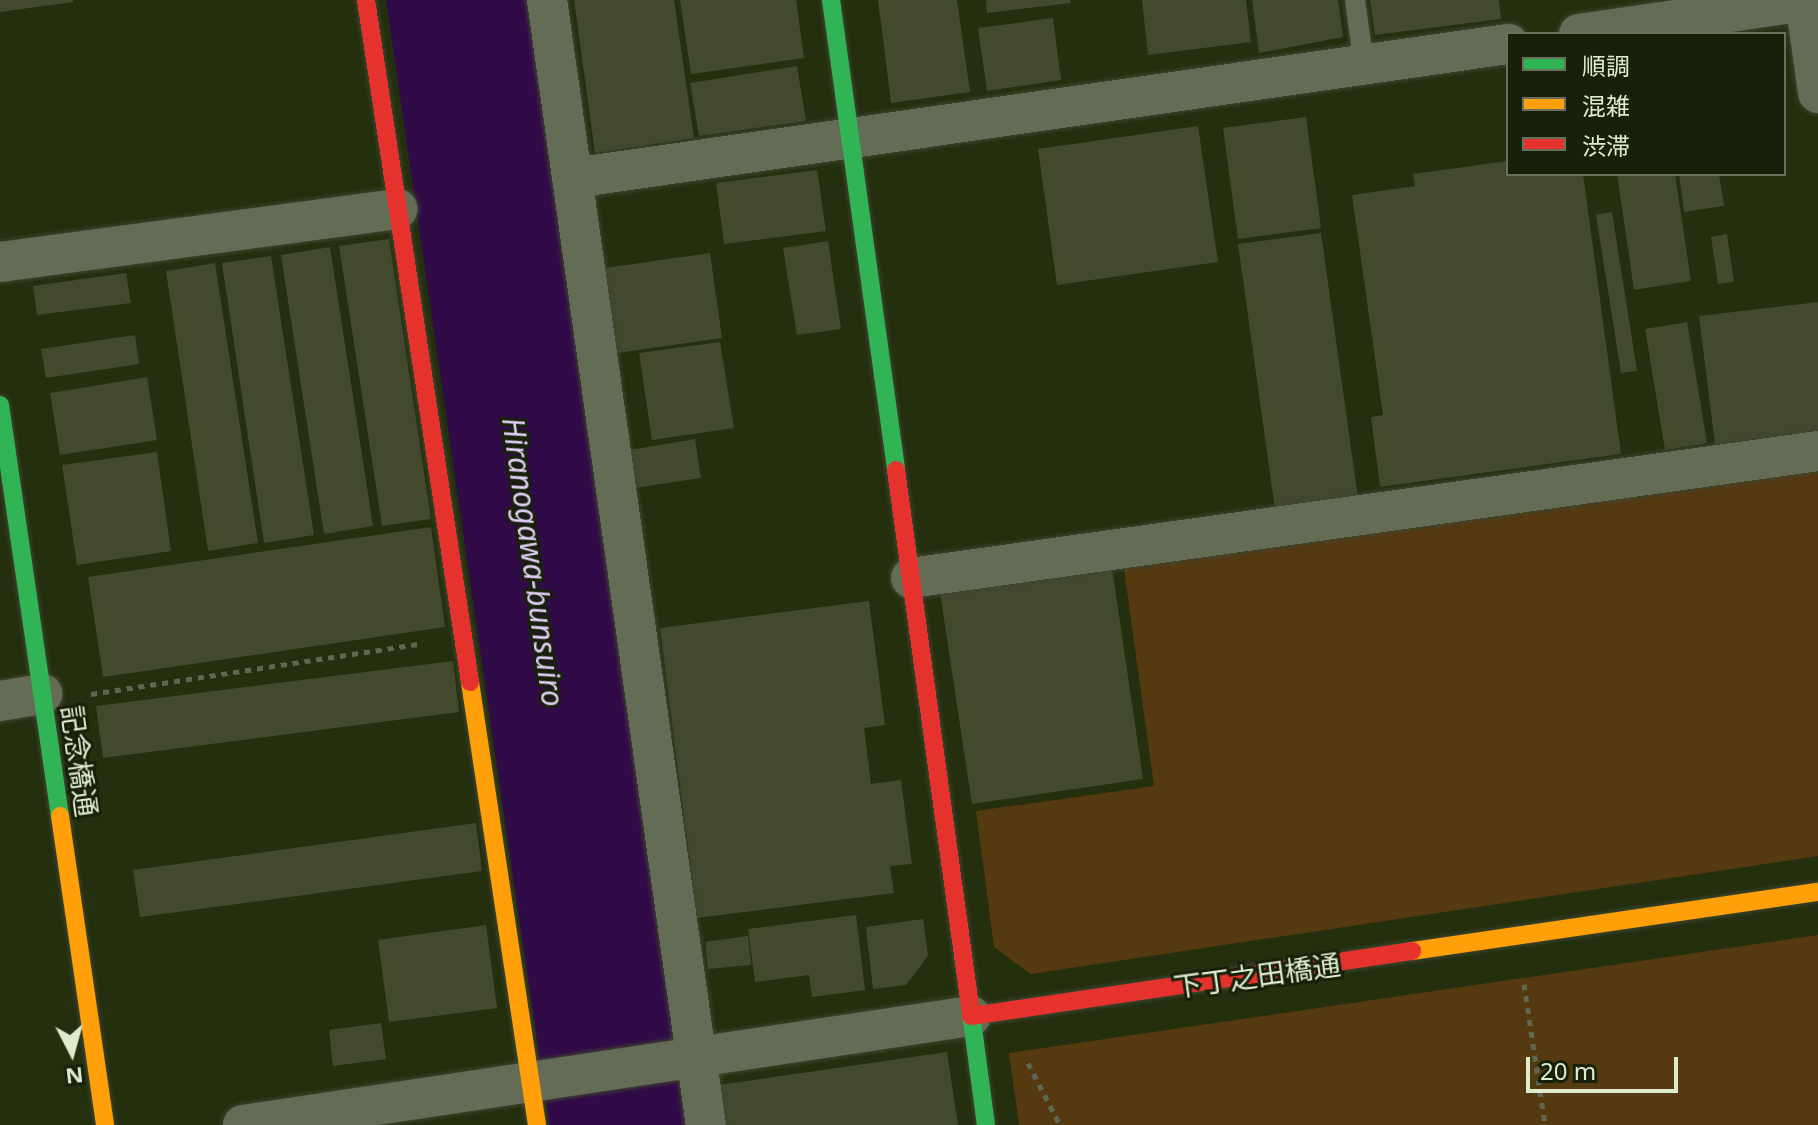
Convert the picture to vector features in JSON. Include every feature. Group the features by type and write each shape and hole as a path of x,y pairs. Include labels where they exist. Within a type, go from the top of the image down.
{"street":[{"path":"366,0 537,1125"},
{"path":"547,0 706,1125"},
{"path":"831,0 986,1125"},
{"path":"1592,32 1808,0 1818,93"},
{"path":"573,178 852,143 1506,44"},
{"path":"0,262 397,209"},
{"name":"記念橋通","path":"0,405 105,1125"},
{"path":"911,578 1818,451"},
{"path":"0,701 42,698"},
{"name":"下丁之田橋通","path":"530,1078 1818,892"},
{"path":"243,1125 530,1078"}],"lane":[{"path":"1355,0 1364,65"}],"path":[{"path":"42,698 462,637"},
{"path":"1522,971 1545,1125"},
{"path":"1015,1053 1036,1071 1060,1125"}],"shaded area":[{"path":"1818,456 1818,856 1031,974 994,947 976,811 1154,786 1122,555"},
{"path":"1818,935 1818,1125 1019,1125 1009,1053"}],"water":[{"name":"Hiranogawa-bunsuiro","path":"386,0 527,0 689,1125 549,1125"}],"building":[{"path":"0,0 73,0 73,2 0,12"},
{"path":"574,0 674,0 694,138 595,153"},
{"path":"680,0 796,0 804,58 691,74"},
{"path":"878,0 957,0 970,92 891,103"},
{"path":"986,0 1070,0 1071,3 987,13"},
{"path":"1142,0 1246,0 1251,42 1148,55"},
{"path":"1252,0 1338,0 1343,37 1259,53"},
{"path":"1370,0 1499,0 1501,19 1375,35"},
{"path":"1053,18 1061,80 987,91 978,28"},
{"path":"797,66 806,121 699,136 690,83"},
{"path":"1306,117 1321,228 1238,239 1223,128"},
{"path":"1198,126 1218,262 1057,285 1038,149"},
{"path":"1506,161 1506,176 1583,176 1621,454 1380,487 1371,417 1383,415 1352,195 1415,186 1413,174"},
{"path":"817,170 826,231 724,244 716,183"},
{"path":"1617,176 1675,176 1691,281 1634,290"},
{"path":"1679,176 1719,176 1724,206 1684,212"},
{"path":"1612,212 1637,371 1621,373 1596,215"},
{"path":"1321,233 1358,498 1275,510 1238,244"},
{"path":"1727,234 1734,282 1718,284 1711,237"},
{"path":"389,239 431,519 382,526 339,246"},
{"path":"828,241 841,329 797,335 783,248"},
{"path":"330,247 373,526 324,534 281,255"},
{"path":"710,253 722,338 617,353 605,268"},
{"path":"271,256 314,535 264,543 222,263"},
{"path":"215,263 258,543 208,551 166,271"},
{"path":"126,273 131,303 37,315 33,286"},
{"path":"1818,302 1818,432 1715,444 1699,316"},
{"path":"1687,322 1707,443 1665,450 1645,329"},
{"path":"135,335 139,364 46,378 41,349"},
{"path":"720,342 734,428 652,440 639,353"},
{"path":"147,377 157,440 60,455 50,393"},
{"path":"695,439 701,478 635,488 629,450"},
{"path":"157,452 171,551 77,565 62,465"},
{"path":"431,527 445,627 103,677 88,577"},
{"path":"1111,561 1143,779 972,804 939,586"},
{"path":"869,601 885,725 864,728 871,784 901,780 912,864 890,866 894,893 697,918 660,628"},
{"path":"453,661 459,712 103,758 96,706"},
{"path":"476,823 482,871 140,917 133,870"},
{"path":"856,915 865,990 812,997 809,975 755,982 748,929"},
{"path":"923,919 928,956 906,985 873,989 866,927"},
{"path":"486,925 497,1008 389,1022 378,940"},
{"path":"748,936 751,965 708,969 705,942"},
{"path":"381,1023 386,1059 333,1066 329,1030"},
{"path":"947,1052 958,1125 725,1125 719,1085"}],"traffic: fast":[{"path":"831,0 896,470"},
{"path":"0,405 60,816"},
{"path":"971,1013 986,1125"}],"traffic: slow":[{"path":"470,682 537,1125"},
{"path":"60,816 105,1125"},
{"path":"1412,951 1818,892"}],"traffic: jam":[{"path":"366,0 470,682"},
{"path":"896,470 971,1013"},
{"path":"971,1016 1412,951"}]}
